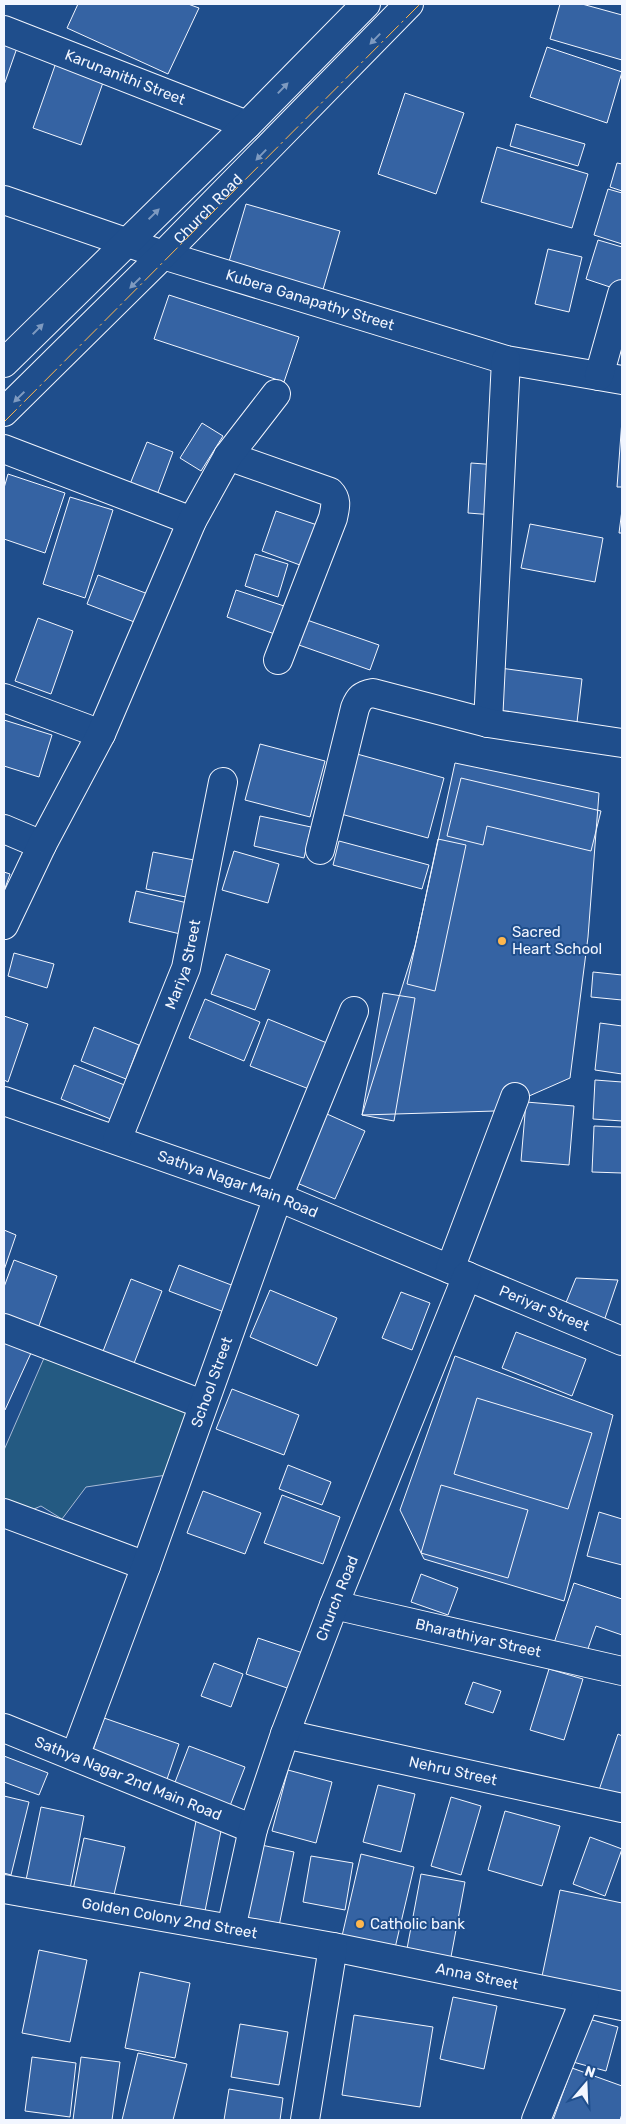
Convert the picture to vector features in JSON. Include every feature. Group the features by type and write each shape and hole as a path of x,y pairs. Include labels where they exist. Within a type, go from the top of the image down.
{"street":[{"path":"4,363 247,125 366,4"},
{"name":"Church Road","path":"4,412 163,255 409,4"},
{"name":"Karunanithi Street","path":"4,30 247,125"},
{"name":"Kubera Ganapathy Street","path":"4,200 163,255 506,360 611,378"},
{"path":"611,378 622,294"},
{"path":"488,723 506,360"},
{"path":"4,925 42,845 102,734 192,521 228,456 276,394"},
{"path":"4,449 192,521"},
{"path":"228,456 330,492 334,497 336,505 278,660"},
{"path":"320,850 358,699 365,694 373,693 488,723 622,744"},
{"path":"4,698 102,734"},
{"name":"Mariya Street","path":"117,1140 186,968 223,782"},
{"path":"4,829 42,845"},
{"name":"School Street","path":"75,1756 146,1566 202,1404 278,1197 354,1012"},
{"name":"Church Road","path":"231,1929 253,1829 285,1734 458,1272 515,1097"},
{"name":"Sathya Nagar Main Road","path":"4,1101 278,1197 458,1272"},
{"name":"Periyar Street","path":"458,1272 622,1341"},
{"path":"4,1328 202,1404"},
{"path":"4,1513 146,1566"},
{"name":"Bharathiyar Street","path":"334,1605 622,1670"},
{"name":"Sathya Nagar 2nd Main Road","path":"4,1728 253,1829"},
{"name":"Nehru Street","path":"285,1734 622,1808"},
{"name":"Golden Colony 2nd Street","path":"4,1889 333,1947"},
{"path":"305,2120 333,1947"},
{"name":"Anna Street","path":"333,1947 622,2006"},
{"path":"536,2120 585,1999"}],"shaded area":[{"path":"44,1358 190,1414 167,1475 86,1487 62,1519 41,1506 27,1512 4,1502 4,1450"}],"building":[{"path":"78,4 188,4 199,8 168,74 67,28"},
{"path":"560,4 582,4 622,15 622,60 550,39"},
{"path":"4,40 18,45 4,85"},
{"path":"547,47 622,72 607,123 530,97"},
{"path":"58,57 106,74 81,145 33,128"},
{"path":"405,93 464,113 436,194 378,174"},
{"path":"516,124 585,144 578,166 510,146"},
{"path":"497,147 588,174 572,228 481,202"},
{"path":"617,163 622,164 622,191 610,187"},
{"path":"608,189 622,193 622,244 594,235"},
{"path":"246,204 340,231 322,293 228,265"},
{"path":"598,240 622,247 622,278 619,290 586,279"},
{"path":"548,249 582,257 569,312 535,304"},
{"path":"169,295 299,337 284,382 154,339"},
{"path":"622,420 622,487 617,487"},
{"path":"202,423 223,436 201,471 180,458"},
{"path":"147,442 173,452 157,495 130,484"},
{"path":"471,463 498,465 494,515 468,513"},
{"path":"8,474 65,493 45,553 4,539 4,488"},
{"path":"70,497 113,510 85,598 43,584"},
{"path":"622,510 622,533 619,533"},
{"path":"276,511 323,527 308,568 262,551"},
{"path":"530,524 603,538 595,582 521,568"},
{"path":"255,554 288,564 278,597 245,586"},
{"path":"98,575 148,594 137,623 87,604"},
{"path":"236,590 293,609 283,637 227,617"},
{"path":"38,618 73,631 51,694 15,681"},
{"path":"304,619 379,645 370,670 296,644"},
{"path":"500,668 582,679 576,731 493,720"},
{"path":"4,720 52,735 39,777 4,766"},
{"path":"260,744 325,761 310,817 245,800"},
{"path":"357,754 444,778 428,838 341,814"},
{"name":"Sacred Heart School","path":"455,763 599,793 588,937 570,1078 495,1111 362,1115 415,946"},
{"path":"461,778 601,811 591,851 487,826 483,845 447,836"},
{"path":"260,816 311,827 304,858 254,846"},
{"path":"438,839 466,845 435,991 407,984"},
{"path":"339,841 429,865 422,889 333,865"},
{"path":"234,851 279,864 268,903 222,890"},
{"path":"153,852 199,861 191,898 146,889"},
{"path":"4,872 10,874 4,891"},
{"path":"136,891 196,905 189,936 129,922"},
{"path":"14,953 54,964 47,988 8,976"},
{"path":"226,954 270,970 255,1010 211,994"},
{"path":"593,972 622,975 622,1000 591,997"},
{"path":"383,993 415,998 394,1121 362,1115"},
{"path":"205,999 260,1022 244,1061 189,1038"},
{"path":"4,1016 28,1024 8,1082 4,1080"},
{"path":"268,1019 327,1043 309,1089 250,1066"},
{"path":"600,1023 622,1026 622,1074 595,1070"},
{"path":"94,1027 139,1045 126,1079 81,1061"},
{"path":"74,1065 127,1086 113,1120 61,1099"},
{"path":"595,1080 622,1082 622,1121 593,1119"},
{"path":"526,1102 574,1106 569,1165 521,1161"},
{"path":"327,1114 365,1131 335,1199 297,1183"},
{"path":"594,1126 622,1127 622,1173 592,1172"},
{"path":"4,1230 16,1235 4,1270"},
{"path":"14,1260 57,1276 36,1334 4,1322 4,1287"},
{"path":"179,1265 234,1286 224,1312 169,1291"},
{"path":"576,1278 618,1280 603,1324 563,1310"},
{"path":"131,1279 162,1291 131,1371 100,1359"},
{"path":"270,1290 337,1318 317,1366 250,1337"},
{"path":"401,1292 430,1303 412,1350 382,1338"},
{"path":"516,1332 586,1359 572,1396 502,1368"},
{"path":"4,1341 31,1353 5,1410 4,1410"},
{"path":"455,1356 613,1415 564,1601 424,1559 400,1510"},
{"path":"232,1389 299,1415 284,1455 216,1429"},
{"path":"477,1398 592,1433 568,1509 454,1474"},
{"path":"288,1465 331,1482 322,1505 279,1489"},
{"path":"441,1485 528,1510 508,1578 421,1553"},
{"path":"203,1491 261,1513 245,1554 187,1533"},
{"path":"282,1495 340,1517 323,1564 264,1543"},
{"path":"599,1512 622,1519 622,1565 587,1556"},
{"path":"421,1574 458,1588 448,1615 411,1602"},
{"path":"574,1583 622,1599 622,1635 596,1626 585,1657 553,1646"},
{"path":"258,1638 306,1654 293,1690 246,1674"},
{"path":"214,1663 243,1674 231,1707 201,1696"},
{"path":"549,1669 583,1679 564,1740 530,1730"},
{"path":"473,1682 501,1691 493,1713 465,1704"},
{"path":"104,1718 179,1744 165,1785 90,1759"},
{"path":"618,1734 622,1736 622,1805 597,1796"},
{"path":"189,1746 245,1767 228,1811 172,1790"},
{"path":"4,1756 48,1773 39,1795 4,1782"},
{"path":"288,1770 332,1782 316,1843 272,1831"},
{"path":"378,1785 415,1794 401,1852 363,1842"},
{"path":"4,1796 29,1802 11,1875 4,1873"},
{"path":"451,1797 481,1806 461,1875 431,1866"},
{"path":"41,1807 84,1816 70,1889 26,1880"},
{"path":"505,1811 560,1826 542,1886 488,1870"},
{"path":"196,1821 222,1826 205,1911 180,1906"},
{"path":"590,1837 622,1849 605,1896 573,1884"},
{"path":"84,1838 125,1847 113,1899 73,1890"},
{"path":"252,1843 294,1852 279,1926 237,1917"},
{"path":"361,1854 414,1867 395,1948 342,1936"},
{"path":"311,1856 353,1863 345,1910 303,1902"},
{"path":"421,1874 465,1882 450,1962 406,1954"},
{"path":"560,1890 622,1903 622,1998 541,1981"},
{"path":"39,1950 87,1960 70,2042 22,2033"},
{"path":"140,1972 190,1983 175,2058 125,2048"},
{"path":"453,1997 497,2006 484,2069 440,2059"},
{"path":"354,2015 433,2027 420,2107 342,2095"},
{"path":"585,2018 618,2027 606,2071 573,2062"},
{"path":"240,2024 288,2032 279,2085 231,2077"},
{"path":"138,2053 187,2064 173,2120 122,2120"},
{"path":"32,2057 76,2063 70,2117 25,2111"},
{"path":"81,2057 120,2062 112,2120 73,2120"},
{"path":"572,2068 622,2086 622,2114 620,2120 553,2120"},
{"path":"229,2089 283,2098 280,2120 224,2120"}],"power":[{"path":"4,422 420,4"}],"place":[{"name":"Sacred Heart School","path":"502,941"},
{"name":"Catholic bank","path":"360,1924"}]}
